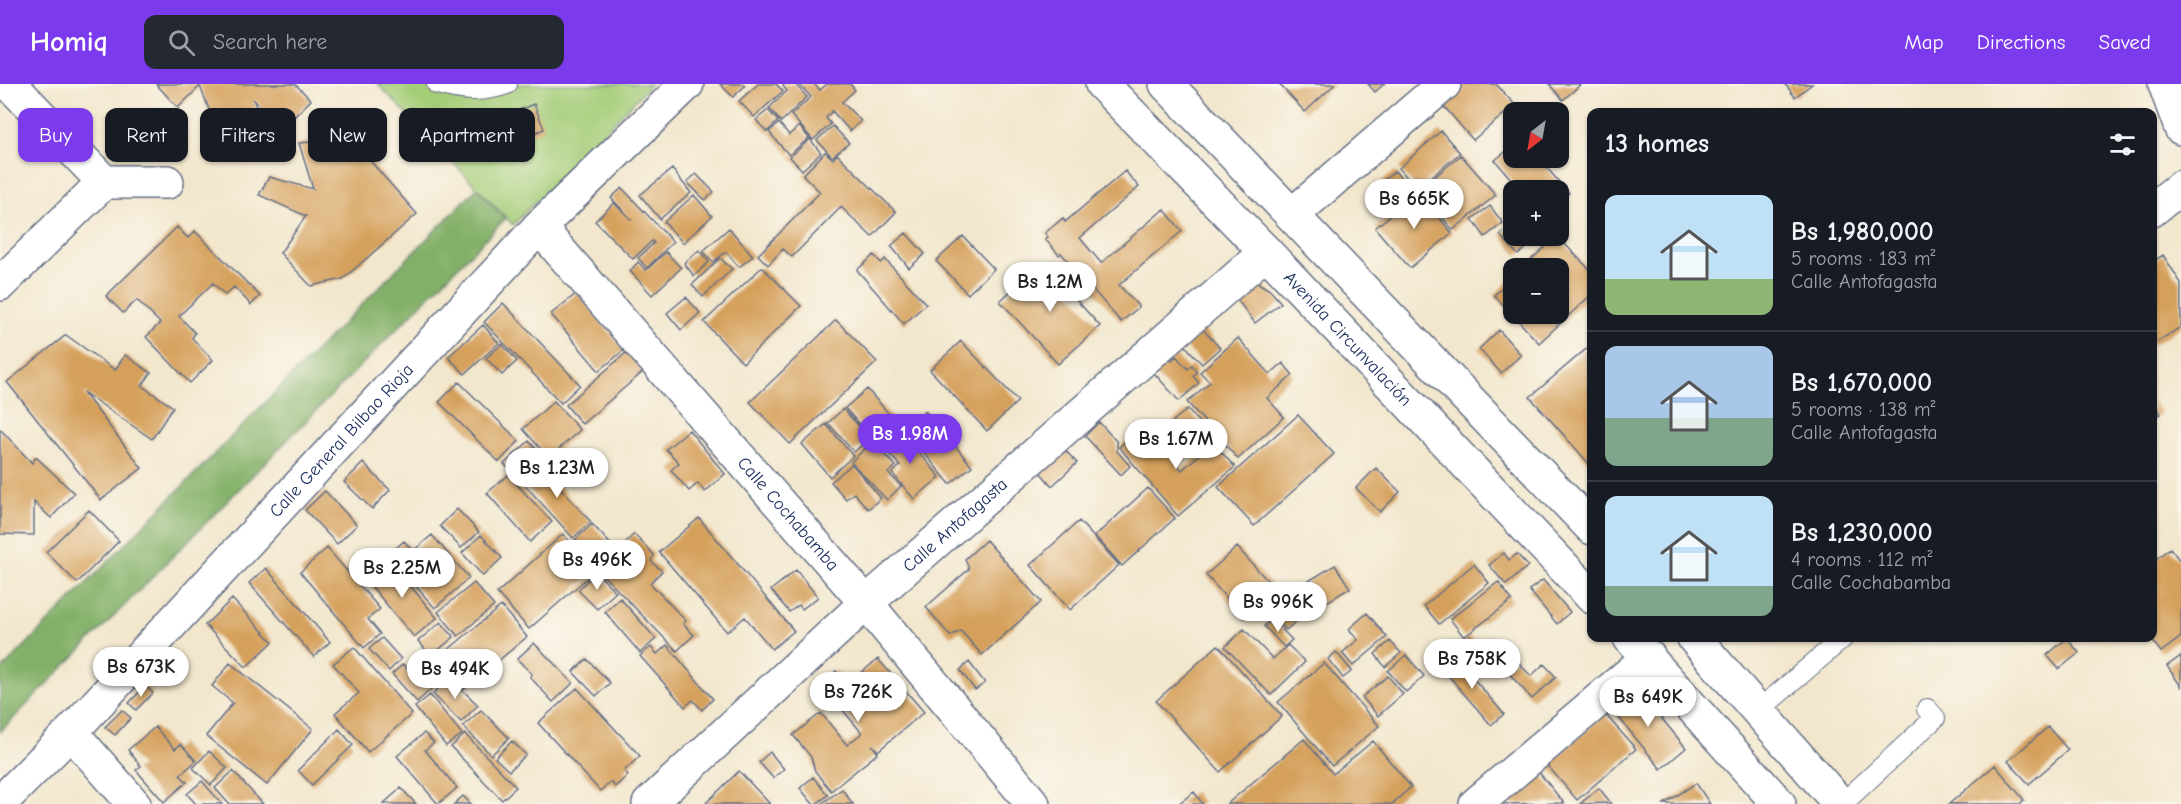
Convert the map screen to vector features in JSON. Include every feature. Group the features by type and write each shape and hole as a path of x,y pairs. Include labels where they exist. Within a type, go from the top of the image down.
{"street":[{"path":"10,84 104,182"},
{"name":"Calle General Bilbao Rioja","path":"0,803 71,732 539,227 687,84"},
{"name":"Avenida Circunvalación","path":"1102,84 1266,252 1587,592"},
{"path":"1166,84 1587,523"},
{"path":"1292,214 1443,84"},
{"path":"2165,84 2181,128"},
{"path":"0,284 104,182 168,182"},
{"path":"2157,206 2181,187"},
{"name":"Calle Cochabamba","path":"539,227 866,603 1033,804"},
{"name":"Calle Antofagasta","path":"649,804 866,603 1266,252"},
{"path":"1698,642 1841,804"},
{"path":"1476,804 1639,647 1779,804"},
{"path":"71,732 134,804"}],"lane":[{"path":"437,84 459,90 491,90 507,84"},
{"path":"1758,711 1837,642"},
{"path":"1841,804 1935,718 1927,709"}],"green space":[{"path":"378,84 651,84 513,225 453,162 535,162 535,108 401,108"},
{"path":"477,188 505,219 0,732 0,671"}],"building":[{"path":"156,84 295,84 311,100 296,115 296,108 262,108 253,99 257,108 208,108 200,86 178,108"},
{"path":"720,84 743,84 745,86 733,97"},
{"path":"758,84 776,84 783,91 754,117 739,101"},
{"path":"795,84 807,97 781,122 769,108 787,91 783,86"},
{"path":"799,84 814,84 820,90 827,84 850,84 855,90 842,102 861,121 850,131 832,111 826,118 831,124 813,140 791,115 811,97"},
{"path":"1279,84 1335,84 1305,112"},
{"path":"1368,84 1384,84 1375,92"},
{"path":"1449,84 1496,84 1512,102 1503,102 1503,115 1473,140 1435,96"},
{"path":"1549,84 1581,84 1563,100"},
{"path":"1785,84 1812,84 1795,97"},
{"path":"534,104 544,129 535,133 535,108 524,108"},
{"path":"768,110 778,121 767,132 756,120"},
{"path":"779,123 789,135 799,126 809,138 789,155 769,132"},
{"path":"833,126 849,143 832,157 817,140"},
{"path":"1441,131 1460,153 1417,189 1399,168"},
{"path":"810,139 821,153 802,170 790,157"},
{"path":"308,142 308,162 371,162 417,214 343,279 311,286 280,253 306,216 259,195 269,177 313,189 299,143"},
{"path":"825,152 833,159 837,154 896,212 872,237 841,207 792,257 783,249 768,265 758,255 820,192 803,175"},
{"path":"1503,154 1503,168 1547,168 1557,180 1512,180 1495,160"},
{"path":"1461,155 1496,195 1453,230 1419,190"},
{"path":"672,169 691,193 660,219 640,195"},
{"path":"1125,171 1139,187 1080,238 1101,263 1164,209 1182,231 1119,285 1139,307 1121,322 1061,253 1059,255 1045,239 1048,237 1045,233 1063,218 1065,222"},
{"path":"1395,171 1413,193 1389,212 1371,190"},
{"path":"696,174 714,192 705,200 687,182"},
{"path":"622,188 673,242 647,268 638,258 654,243 652,241 633,259 595,221 614,203 632,220 611,198"},
{"path":"1418,192 1452,233 1410,268 1375,228"},
{"path":"694,195 712,216 683,243 664,222"},
{"path":"1490,206 1503,223 1485,237 1472,219"},
{"path":"177,227 188,238 195,231 260,296 251,305 234,287 225,295 213,283 179,316 195,333 192,338 213,360 190,383 146,337 160,323 137,300 123,313 106,296"},
{"path":"729,228 753,256 739,267 726,252 713,262 703,251"},
{"path":"906,233 925,254 909,268 891,246"},
{"path":"963,236 994,269 968,294 936,261"},
{"path":"1510,246 1528,246 1518,255"},
{"path":"1546,246 1567,246 1587,267 1587,299 1569,315 1569,258 1533,258"},
{"path":"699,250 709,262 694,276 684,263"},
{"path":"666,252 681,268 652,295 630,271 638,262 646,270"},
{"path":"874,255 881,263 885,259 926,304 904,324 857,270"},
{"path":"2163,255 2181,283 2181,327 2157,342 2157,259"},
{"path":"720,258 732,269 703,297 692,285"},
{"path":"1042,262 1100,326 1058,364 1000,301"},
{"path":"762,267 801,306 743,363 704,322"},
{"path":"1258,283 1270,290 1281,303 1255,323 1232,293 1242,284"},
{"path":"1503,287 1503,305 1494,295"},
{"path":"577,293 624,350 599,371 551,314"},
{"path":"686,297 700,313 681,330 667,313"},
{"path":"503,303 580,385 561,403 484,322"},
{"path":"836,320 877,362 790,444 750,402"},
{"path":"1198,324 1220,348 1202,364 1180,340"},
{"path":"1521,324 1560,324 1539,343"},
{"path":"483,325 499,343 465,374 448,357"},
{"path":"1499,330 1521,355 1501,373 1479,349"},
{"path":"66,335 115,370 125,355 151,373 142,386 173,407 152,439 83,392 142,468 101,500 7,382"},
{"path":"1238,338 1270,374 1283,363 1293,375 1267,398 1284,417 1238,459 1187,402 1210,382 1200,372"},
{"path":"961,341 1018,401 987,431 930,370"},
{"path":"502,344 517,361 502,375 486,358"},
{"path":"1587,348 1587,461 1530,397"},
{"path":"1164,351 1172,360 1176,356 1188,369 1192,365 1197,372 1193,376 1199,383 1179,401 1147,365"},
{"path":"627,352 643,372 582,424 566,405"},
{"path":"459,382 519,441 499,462 439,402"},
{"path":"867,389 897,423 879,439 872,430 867,433 845,408"},
{"path":"554,401 580,430 549,458 523,429"},
{"path":"843,409 870,438 854,452 828,423"},
{"path":"1188,409 1205,430 1191,442 1173,421"},
{"path":"925,411 972,466 950,484 904,429"},
{"path":"1298,415 1334,454 1254,526 1218,487"},
{"path":"1099,422 1117,442 1117,451 1130,466 1121,475 1085,436"},
{"path":"826,424 853,456 830,477 802,444"},
{"path":"1144,426 1182,470 1213,443 1235,467 1178,516 1119,447"},
{"path":"0,429 32,463 36,457 74,493 51,518 34,502 34,535 0,534"},
{"path":"899,429 940,477 914,499 892,473 900,466 881,444"},
{"path":"689,430 725,474 705,492 698,483 689,491 671,470 679,463 666,449"},
{"path":"529,441 546,460 522,482 504,464"},
{"path":"872,442 896,466 888,473 901,486 887,500 851,462"},
{"path":"1064,449 1077,463 1052,486 1039,471"},
{"path":"554,458 567,472 555,482 591,522 573,538 525,485"},
{"path":"363,463 390,490 372,509 344,482"},
{"path":"852,464 881,498 868,509 854,493 846,499 831,482"},
{"path":"1376,468 1400,492 1380,512 1356,488"},
{"path":"508,475 552,522 530,542 487,493"},
{"path":"1148,488 1175,518 1122,566 1095,536"},
{"path":"325,491 357,525 337,544 305,510"},
{"path":"457,509 479,532 461,548 440,526"},
{"path":"89,510 119,541 77,583 46,552"},
{"path":"699,518 794,631 772,649 745,617 727,632 659,552"},
{"path":"1079,521 1119,565 1070,610 1030,565"},
{"path":"592,524 615,549 597,565 575,540"},
{"path":"563,534 595,571 529,629 497,593"},
{"path":"634,534 654,555 651,561 662,571 650,583 686,621 683,624 694,635 677,651 598,570"},
{"path":"432,535 469,578 435,608 388,555 404,541 413,551"},
{"path":"481,535 502,558 483,576 462,553"},
{"path":"986,540 1041,602 982,655 961,631 950,636 926,607 969,569 965,559"},
{"path":"1237,547 1276,590 1244,618 1206,575"},
{"path":"327,548 380,609 368,619 380,634 364,648 300,572"},
{"path":"2170,548 2181,562 2181,637 2161,652 2153,642 2157,642 2157,558"},
{"path":"1504,553 1509,560 1517,554 1528,566 1506,585 1489,565"},
{"path":"390,561 437,618 414,637 366,580"},
{"path":"1474,564 1489,583 1439,624 1424,606"},
{"path":"1335,565 1350,588 1322,605 1307,582"},
{"path":"266,568 330,642 314,657 249,583"},
{"path":"796,570 818,597 802,609 799,605 789,612 771,590"},
{"path":"596,572 616,592 597,609 578,590"},
{"path":"1543,580 1570,612 1557,624 1529,590"},
{"path":"1498,582 1512,600 1464,637 1450,619"},
{"path":"474,583 494,606 458,636 438,612"},
{"path":"1288,590 1308,611 1286,630 1267,609"},
{"path":"620,598 656,639 640,653 605,612"},
{"path":"232,599 273,642 246,667 205,625"},
{"path":"501,606 527,637 463,690 437,659"},
{"path":"1367,613 1387,637 1353,666 1342,653 1358,640 1349,629"},
{"path":"1272,619 1292,640 1284,647 1264,626"},
{"path":"441,622 454,637 431,656 418,641"},
{"path":"1244,629 1273,659 1288,645 1305,662 1271,695 1225,647"},
{"path":"1470,636 1485,653 1470,665 1455,649"},
{"path":"382,638 401,659 389,671 369,649"},
{"path":"1390,641 1401,653 1385,667 1375,654"},
{"path":"2062,642 2070,642 2079,653 2059,669 2047,655"},
{"path":"534,643 573,683 553,702 530,677 532,674 517,659"},
{"path":"667,645 713,699 702,710 693,700 685,707 640,656 651,647 657,654"},
{"path":"1218,645 1282,716 1220,772 1156,701"},
{"path":"354,647 412,714 368,752 335,713 359,693 333,664"},
{"path":"1336,652 1352,671 1343,678 1328,659"},
{"path":"427,654 446,676 417,702 392,674 403,664 408,670"},
{"path":"1406,655 1424,676 1406,692 1388,671"},
{"path":"1453,655 1504,714 1491,725 1440,666"},
{"path":"2181,656 2181,686 2167,666"},
{"path":"587,659 610,683 596,696 573,672"},
{"path":"878,659 924,712 878,751 872,745 878,753 831,791 815,771 811,757 793,735 821,713 847,745 862,733 821,684 836,671 847,684"},
{"path":"1516,660 1531,676 1544,664 1556,677 1532,699 1505,669"},
{"path":"969,662 985,683 975,690 960,670"},
{"path":"230,663 313,729 267,785 206,736 233,703 212,686"},
{"path":"1324,663 1379,726 1332,766 1278,702"},
{"path":"1388,676 1403,694 1378,716 1362,697"},
{"path":"449,677 478,705 461,722 433,694"},
{"path":"145,686 153,693 136,710 129,703"},
{"path":"1635,686 1686,748 1661,769 1610,707"},
{"path":"577,688 640,756 624,771 628,775 615,787 611,782 600,791 538,723"},
{"path":"430,695 462,734 446,746 415,707"},
{"path":"122,710 131,718 115,735 105,727"},
{"path":"481,710 509,738 491,755 463,726"},
{"path":"1605,714 1636,749 1577,800 1547,765"},
{"path":"155,727 175,749 181,744 196,761 180,775 187,782 164,802 136,770 141,766 128,750"},
{"path":"2048,727 2068,750 2029,784 2008,761"},
{"path":"339,729 353,745 312,785 298,770"},
{"path":"424,733 434,743 425,750 457,788 438,804 397,756"},
{"path":"465,734 516,787 502,800 451,747"},
{"path":"1304,739 1333,774 1373,741 1411,787 1394,804 1227,804"},
{"path":"512,741 526,755 509,771 495,758"},
{"path":"209,751 227,768 211,785 193,768"},
{"path":"770,752 784,769 773,778 759,762"},
{"path":"1995,765 2024,800 2020,804 1949,804"},
{"path":"1537,770 1564,803 1503,804 1499,800"},
{"path":"233,771 263,804 229,804 215,788"},
{"path":"739,771 770,804 705,804"},
{"path":"813,777 828,795 816,804 813,804 800,788"},
{"path":"202,781 222,804 196,804 187,794"},
{"path":"1696,783 1710,804 1664,804"},
{"path":"401,788 416,804 383,804"},
{"path":"1599,788 1611,803 1580,804"},
{"path":"842,789 853,804 821,804"},
{"path":"1194,792 1203,804 1178,804"},
{"path":"463,796 471,804 454,804"}]}
